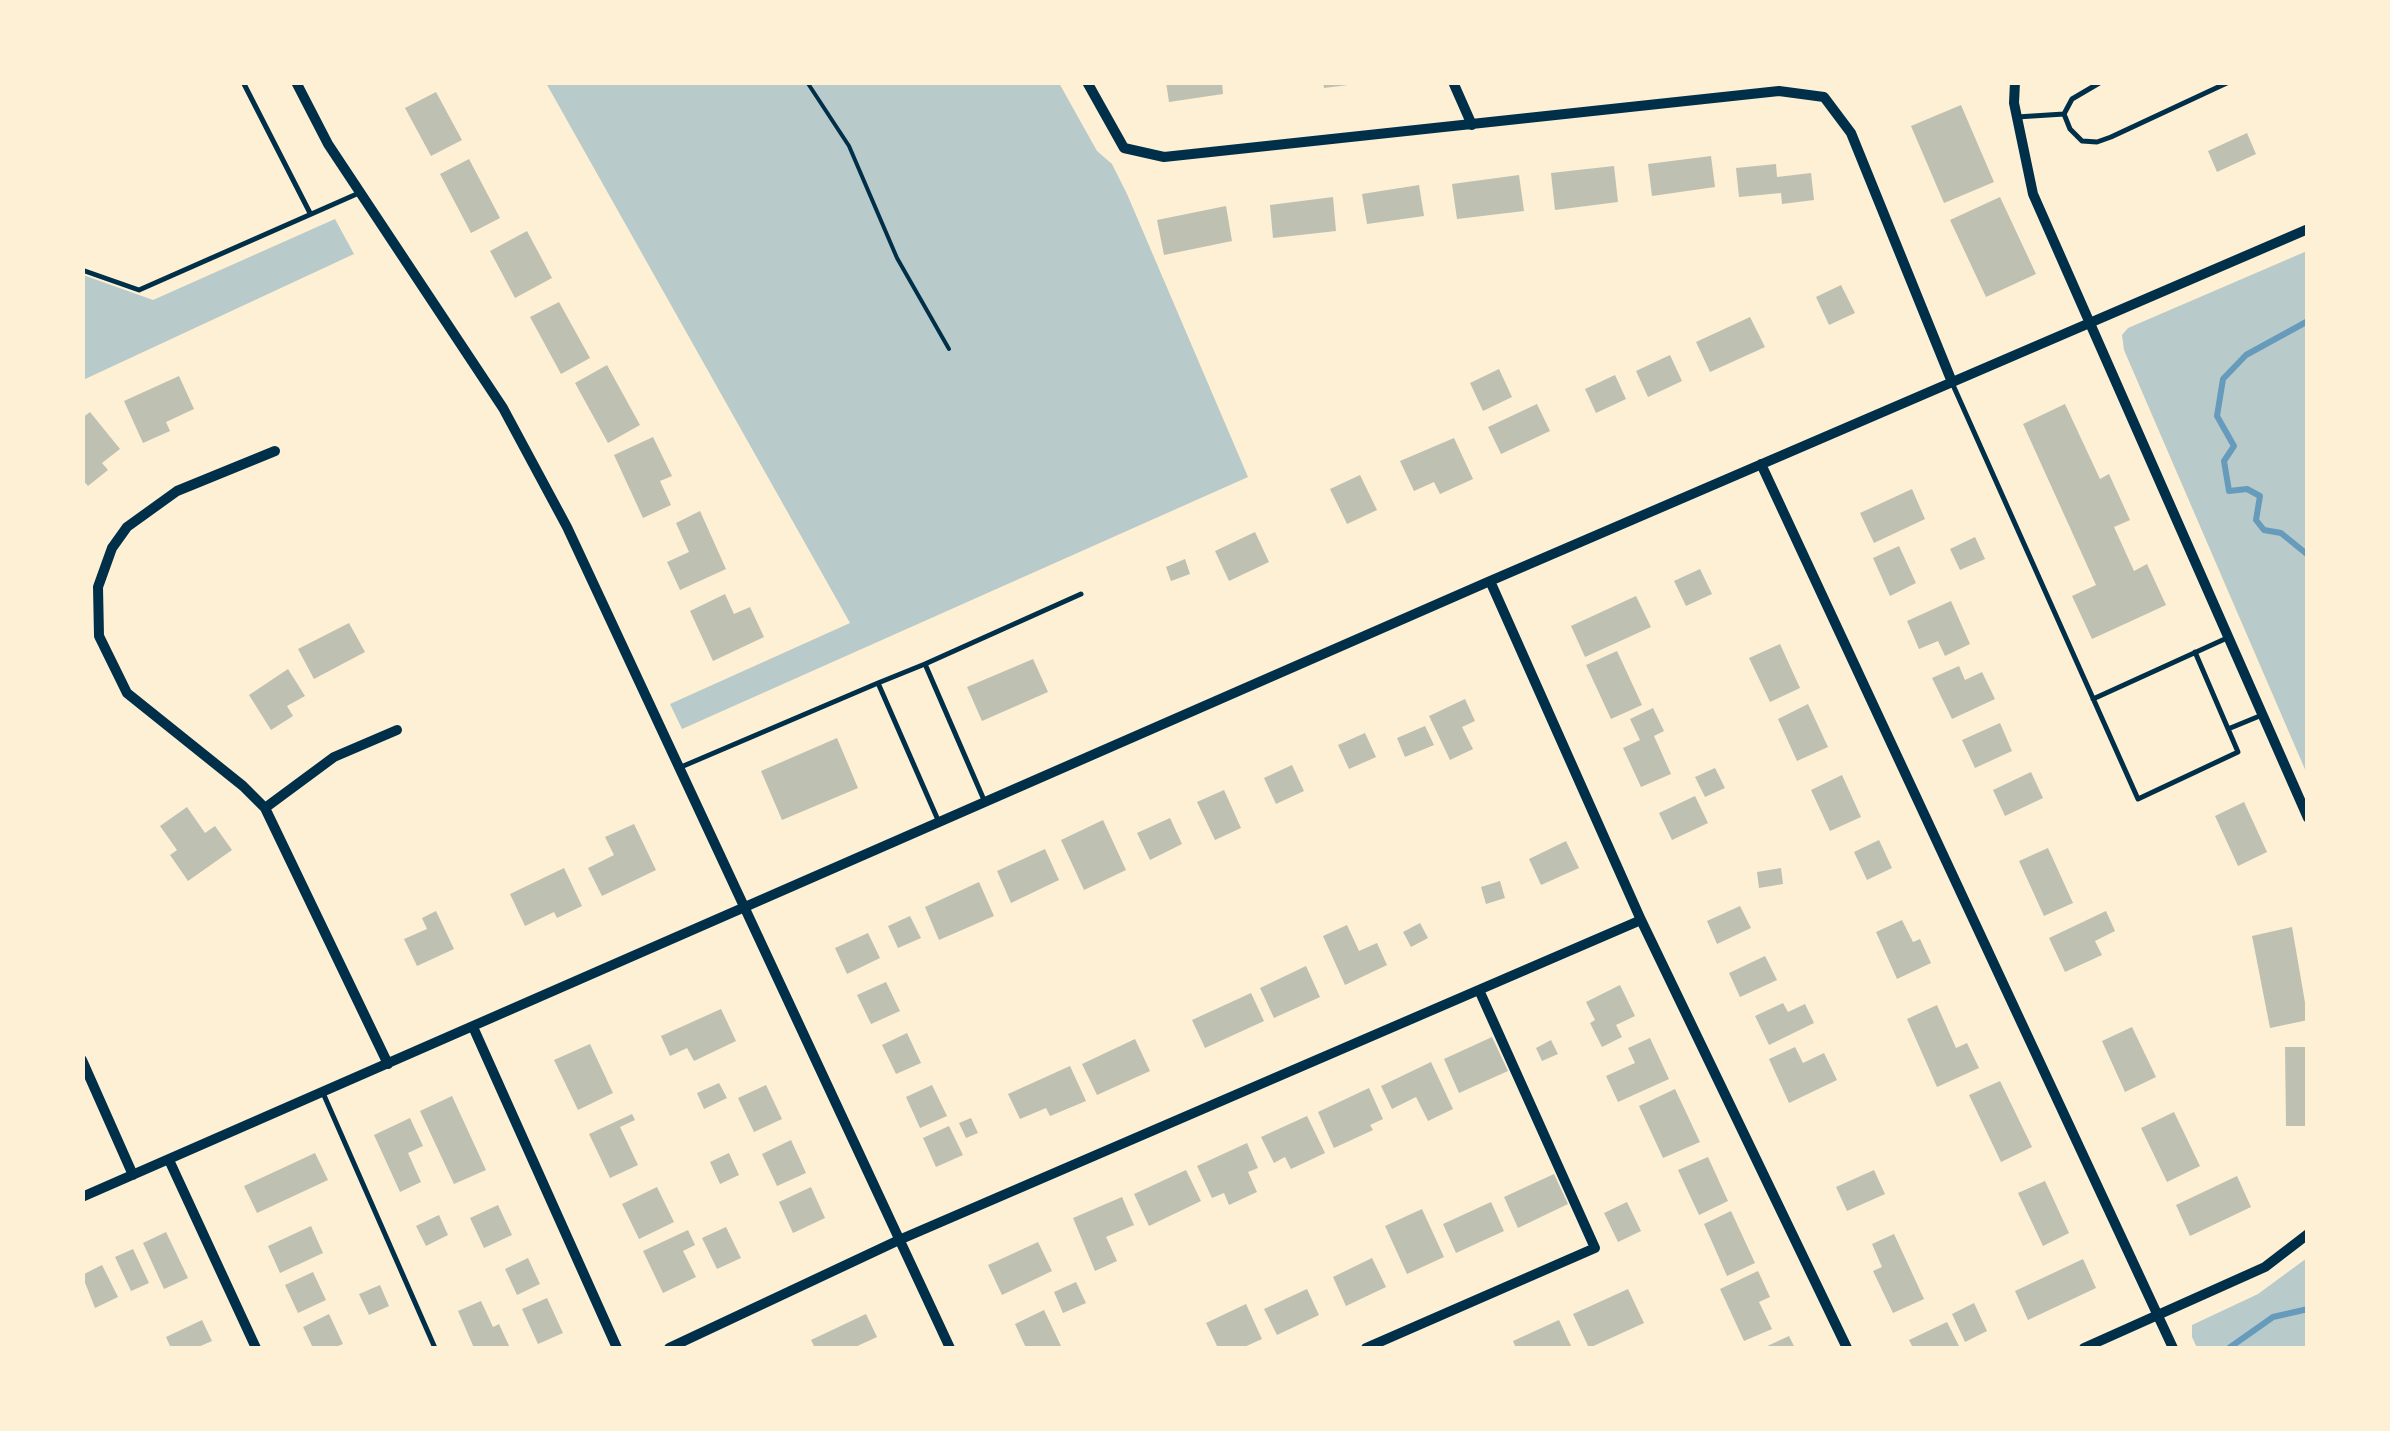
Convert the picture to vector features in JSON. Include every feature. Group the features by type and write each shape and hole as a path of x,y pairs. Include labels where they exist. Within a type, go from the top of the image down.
{"street":[{"path":"296,82 328,144 503,408 567,527 950,1348"},
{"path":"1087,82 1124,148 1164,156 1472,125 1777,87 1824,97 1851,133 1952,382"},
{"path":"1453,82 1472,125"},
{"path":"2016,82 2017,118 2034,194 2308,818"},
{"path":"82,1197 1490,581 2308,229"},
{"path":"275,451 177,491 127,527 112,548 98,587 99,636 127,693 265,808 388,1064"},
{"path":"1761,464 2173,1348"},
{"path":"1490,581 1641,920 1847,1348"},
{"path":"265,808 334,758 397,730"},
{"path":"669,1348 899,1240 1641,920"},
{"path":"1366,1348 1595,1248 1479,990"},
{"path":"473,1027 617,1348"},
{"path":"82,1060 134,1175"},
{"path":"169,1160 256,1348"},
{"path":"2084,1348 2264,1267 2308,1234"}],"lane":[{"path":"243,82 310,213"},
{"path":"2101,82 2072,99 2064,114 2070,129 2082,141 2097,142 2229,82"},
{"path":"2017,118 2064,114"},
{"path":"82,270 139,290 359,192"},
{"path":"1952,382 2138,799 2238,752 2194,652"},
{"path":"678,768 1080,594"},
{"path":"2093,699 2228,638"},
{"path":"925,664 985,802"},
{"path":"878,683 940,823"},
{"path":"2228,729 2262,714"},
{"path":"322,1093 435,1348"}],"path":[{"path":"807,82 849,146 898,258 949,349"}],"shaded area":[{"path":"546,83 1059,83 1097,151 1112,164 1127,194 1248,477 682,729 670,704 850,623"},
{"path":"335,219 354,254 83,380 83,275 153,300"},
{"path":"2307,251 2307,774 2124,350 2122,335 2128,328"},
{"path":"2307,1258 2307,1348 2197,1348 2192,1325 2258,1294"}],"building":[{"path":"1166,82 1222,82 1223,94 1169,102"},
{"path":"1323,82 1348,82 1348,85 1324,88"},
{"path":"436,92 462,140 431,156 405,108"},
{"path":"1961,105 1994,182 1944,203 1911,126"},
{"path":"2247,133 2256,154 2217,172 2208,151"},
{"path":"1711,156 1715,187 1652,196 1648,164"},
{"path":"469,159 500,218 471,233 440,174"},
{"path":"1776,164 1777,177 1811,173 1814,200 1782,204 1781,193 1739,197 1736,168"},
{"path":"1614,166 1618,202 1555,210 1551,173"},
{"path":"1519,175 1524,211 1457,219 1452,184"},
{"path":"1419,185 1424,216 1367,224 1362,194"},
{"path":"1333,197 1336,231 1273,238 1270,205"},
{"path":"2000,197 2036,274 1986,297 1950,220"},
{"path":"1226,206 1232,241 1164,255 1157,220"},
{"path":"527,231 552,278 515,298 490,251"},
{"path":"1841,285 1855,313 1829,325 1816,297"},
{"path":"559,302 590,358 561,374 530,317"},
{"path":"1750,317 1765,347 1710,372 1696,342"},
{"path":"1670,355 1682,381 1648,397 1636,371"},
{"path":"607,365 640,425 608,443 575,383"},
{"path":"1499,369 1512,397 1483,411 1470,383"},
{"path":"1615,375 1626,399 1596,413 1585,389"},
{"path":"179,376 194,409 166,422 170,431 143,443 124,401"},
{"path":"1537,404 1550,431 1501,454 1488,427"},
{"path":"2065,404 2100,479 2109,474 2130,520 2114,527 2134,571 2147,564 2166,605 2092,639 2072,596 2096,585 2023,424"},
{"path":"90,412 120,449 102,463 108,470 88,486 82,479 82,418"},
{"path":"653,437 672,476 660,481 671,505 643,518 614,455"},
{"path":"1454,438 1473,479 1440,494 1434,482 1414,491 1400,461"},
{"path":"1360,475 1377,510 1347,524 1330,489"},
{"path":"1912,489 1925,519 1874,543 1860,513"},
{"path":"700,511 726,569 680,590 667,562 689,552 676,523"},
{"path":"1255,532 1269,562 1229,581 1215,551"},
{"path":"1975,537 1985,559 1960,570 1950,549"},
{"path":"1899,546 1916,583 1890,596 1873,558"},
{"path":"1185,559 1190,574 1171,581 1166,567"},
{"path":"1700,569 1712,594 1686,606 1674,581"},
{"path":"725,594 734,614 750,607 764,637 713,661 690,611"},
{"path":"1636,596 1651,627 1585,657 1571,626"},
{"path":"1951,601 1970,644 1945,656 1938,641 1919,649 1907,621"},
{"path":"349,623 365,652 314,679 298,649"},
{"path":"1780,644 1800,688 1770,702 1749,658"},
{"path":"1617,651 1642,705 1611,719 1586,665"},
{"path":"1033,659 1048,692 982,721 967,687"},
{"path":"1959,666 1965,680 1982,672 1995,699 1952,719 1932,678"},
{"path":"288,669 305,696 287,706 293,716 271,730 249,695"},
{"path":"1465,699 1475,721 1462,727 1473,749 1450,760 1429,716"},
{"path":"1808,704 1828,747 1797,761 1778,719"},
{"path":"1653,708 1664,731 1654,736 1671,774 1641,787 1623,748 1640,740 1630,719"},
{"path":"2000,723 2012,751 1975,768 1962,740"},
{"path":"1425,726 1434,745 1405,757 1397,738"},
{"path":"1365,733 1376,757 1349,769 1338,745"},
{"path":"837,738 858,788 782,820 761,771"},
{"path":"1292,765 1304,791 1276,804 1264,778"},
{"path":"1715,768 1725,788 1705,797 1695,777"},
{"path":"2031,772 2043,798 2005,816 1993,790"},
{"path":"1842,775 1861,817 1830,831 1811,790"},
{"path":"1224,790 1241,828 1215,840 1197,802"},
{"path":"1695,796 1708,823 1672,840 1659,813"},
{"path":"2244,802 2267,852 2238,866 2215,816"},
{"path":"187,807 205,833 215,826 232,850 188,881 170,855 177,850 160,826"},
{"path":"1170,818 1182,844 1150,860 1137,833"},
{"path":"1103,820 1126,870 1084,890 1061,840"},
{"path":"634,824 656,870 602,896 588,868 614,855 605,837"},
{"path":"1879,840 1892,868 1867,880 1854,852"},
{"path":"1566,841 1579,868 1541,885 1529,859"},
{"path":"2048,848 2073,903 2044,916 2019,861"},
{"path":"1045,849 1059,880 1011,903 997,871"},
{"path":"564,868 582,906 557,918 554,912 525,926 510,894"},
{"path":"1781,868 1783,884 1759,888 1757,872"},
{"path":"1500,881 1505,898 1486,904 1481,887"},
{"path":"979,882 994,916 939,940 925,907"},
{"path":"1740,906 1751,928 1717,944 1707,921"},
{"path":"436,911 454,949 417,966 404,939 427,929 422,918"},
{"path":"2106,911 2115,931 2095,941 2102,955 2065,972 2049,938"},
{"path":"910,916 921,938 898,948 888,926"},
{"path":"1902,920 1913,942 1920,939 1931,963 1897,979 1876,932"},
{"path":"1420,923 1428,938 1411,947 1403,932"},
{"path":"1347,925 1359,951 1377,943 1387,965 1345,985 1323,936"},
{"path":"2292,927 2308,1020 2270,1028 2252,936"},
{"path":"868,933 880,958 847,974 835,948"},
{"path":"1765,956 1777,980 1740,997 1729,973"},
{"path":"1306,966 1320,997 1274,1018 1260,988"},
{"path":"886,982 900,1011 871,1024 857,995"},
{"path":"1620,985 1635,1016 1616,1025 1622,1037 1602,1047 1590,1023 1595,1020 1586,1002"},
{"path":"1251,993 1264,1021 1205,1048 1192,1020"},
{"path":"1783,1003 1788,1012 1805,1004 1814,1023 1769,1045 1755,1016"},
{"path":"1937,1005 1956,1048 1967,1043 1979,1068 1937,1087 1907,1019"},
{"path":"721,1009 736,1041 694,1061 687,1048 670,1056 661,1036"},
{"path":"2132,1027 2156,1077 2125,1092 2102,1041"},
{"path":"907,1033 921,1063 896,1074 882,1045"},
{"path":"1492,1037 1508,1071 1459,1093 1444,1059"},
{"path":"1650,1038 1669,1079 1618,1102 1606,1076 1635,1063 1628,1048"},
{"path":"1135,1039 1150,1071 1097,1095 1082,1064"},
{"path":"1551,1040 1558,1054 1542,1061 1536,1048"},
{"path":"590,1044 613,1093 578,1110 554,1060"},
{"path":"1795,1047 1803,1063 1824,1053 1837,1080 1789,1103 1769,1059"},
{"path":"2285,1047 2308,1047 2308,1126 2286,1126"},
{"path":"1431,1062 1453,1109 1428,1121 1416,1097 1392,1109 1381,1086"},
{"path":"1070,1066 1086,1101 1050,1116 1046,1108 1020,1119 1008,1094"},
{"path":"2000,1081 2032,1147 2001,1162 1969,1095"},
{"path":"719,1083 727,1098 704,1109 697,1093"},
{"path":"766,1085 782,1119 754,1132 738,1098"},
{"path":"932,1085 947,1116 920,1128 906,1097"},
{"path":"1369,1088 1383,1119 1370,1125 1373,1130 1334,1148 1318,1112"},
{"path":"1675,1089 1700,1142 1663,1158 1639,1106"},
{"path":"452,1096 486,1170 454,1184 420,1111"},
{"path":"2174,1112 2200,1166 2167,1182 2141,1128"},
{"path":"632,1114 635,1120 620,1127 638,1165 610,1178 589,1134"},
{"path":"1307,1116 1325,1153 1291,1169 1285,1157 1274,1163 1261,1137"},
{"path":"410,1118 423,1146 408,1153 421,1182 400,1192 374,1135"},
{"path":"971,1118 978,1133 966,1138 959,1123"},
{"path":"949,1126 963,1155 936,1167 923,1138"},
{"path":"791,1140 806,1173 777,1186 762,1154"},
{"path":"1247,1143 1258,1168 1248,1172 1257,1192 1229,1205 1224,1193 1212,1198 1197,1166"},
{"path":"315,1153 328,1180 257,1213 244,1186"},
{"path":"729,1153 739,1175 720,1184 710,1162"},
{"path":"1708,1157 1728,1201 1699,1215 1678,1170"},
{"path":"1186,1170 1201,1201 1149,1226 1134,1194"},
{"path":"1874,1170 1885,1194 1847,1211 1836,1187"},
{"path":"1554,1174 1568,1204 1518,1228 1504,1197"},
{"path":"2237,1176 2251,1207 2190,1236 2176,1205"},
{"path":"2045,1181 2069,1233 2043,1246 2018,1193"},
{"path":"657,1187 674,1222 639,1239 622,1204"},
{"path":"811,1187 825,1218 793,1233 779,1202"},
{"path":"1122,1197 1134,1225 1106,1237 1117,1261 1095,1271 1073,1218"},
{"path":"1491,1202 1504,1231 1456,1253 1443,1224"},
{"path":"1627,1202 1641,1231 1618,1242 1604,1213"},
{"path":"498,1205 512,1235 484,1248 470,1218"},
{"path":"1422,1209 1444,1257 1407,1274 1385,1226"},
{"path":"1731,1211 1755,1263 1727,1276 1704,1224"},
{"path":"439,1215 448,1235 426,1246 416,1226"},
{"path":"311,1226 323,1253 280,1273 268,1246"},
{"path":"726,1227 741,1258 717,1269 702,1238"},
{"path":"688,1230 695,1245 683,1251 696,1277 663,1293 643,1251"},
{"path":"166,1232 188,1278 164,1289 143,1243"},
{"path":"1894,1234 1924,1299 1893,1313 1873,1271 1882,1267 1872,1244"},
{"path":"1038,1242 1052,1271 1002,1295 988,1265"},
{"path":"133,1249 149,1283 131,1291 115,1257"},
{"path":"528,1258 540,1284 517,1295 505,1269"},
{"path":"1372,1258 1386,1287 1346,1306 1333,1277"},
{"path":"2083,1259 2096,1288 2028,1320 2015,1291"},
{"path":"102,1265 118,1297 95,1308 82,1275"},
{"path":"1758,1271 1770,1297 1759,1302 1772,1329 1744,1341 1720,1289"},
{"path":"313,1272 326,1300 298,1313 285,1285"},
{"path":"1076,1282 1086,1303 1063,1313 1054,1292"},
{"path":"380,1285 389,1306 369,1315 359,1294"},
{"path":"1307,1289 1319,1315 1277,1335 1264,1309"},
{"path":"1628,1289 1644,1323 1589,1348 1573,1314"},
{"path":"547,1298 563,1333 538,1344 522,1309"},
{"path":"481,1301 493,1327 499,1324 510,1348 474,1348 458,1311"},
{"path":"1974,1303 1987,1331 1965,1342 1952,1314"},
{"path":"1246,1304 1262,1339 1242,1348 1218,1348 1206,1323"},
{"path":"1044,1310 1062,1348 1026,1348 1015,1324"},
{"path":"329,1314 343,1344 313,1348 303,1327"},
{"path":"866,1314 877,1337 853,1348 815,1348 811,1340"},
{"path":"202,1320 212,1341 196,1348 171,1348 166,1337"},
{"path":"1559,1320 1572,1348 1516,1348 1513,1341"},
{"path":"1947,1322 1960,1348 1913,1348 1909,1340"},
{"path":"1789,1336 1795,1348 1763,1348"}],"waterway":[{"path":"2308,321 2246,355 2223,379 2217,416 2234,446 2224,461 2229,491 2247,489 2260,496 2256,520 2264,530 2281,533 2308,555"},
{"path":"2229,1348 2273,1317 2308,1309"}]}
